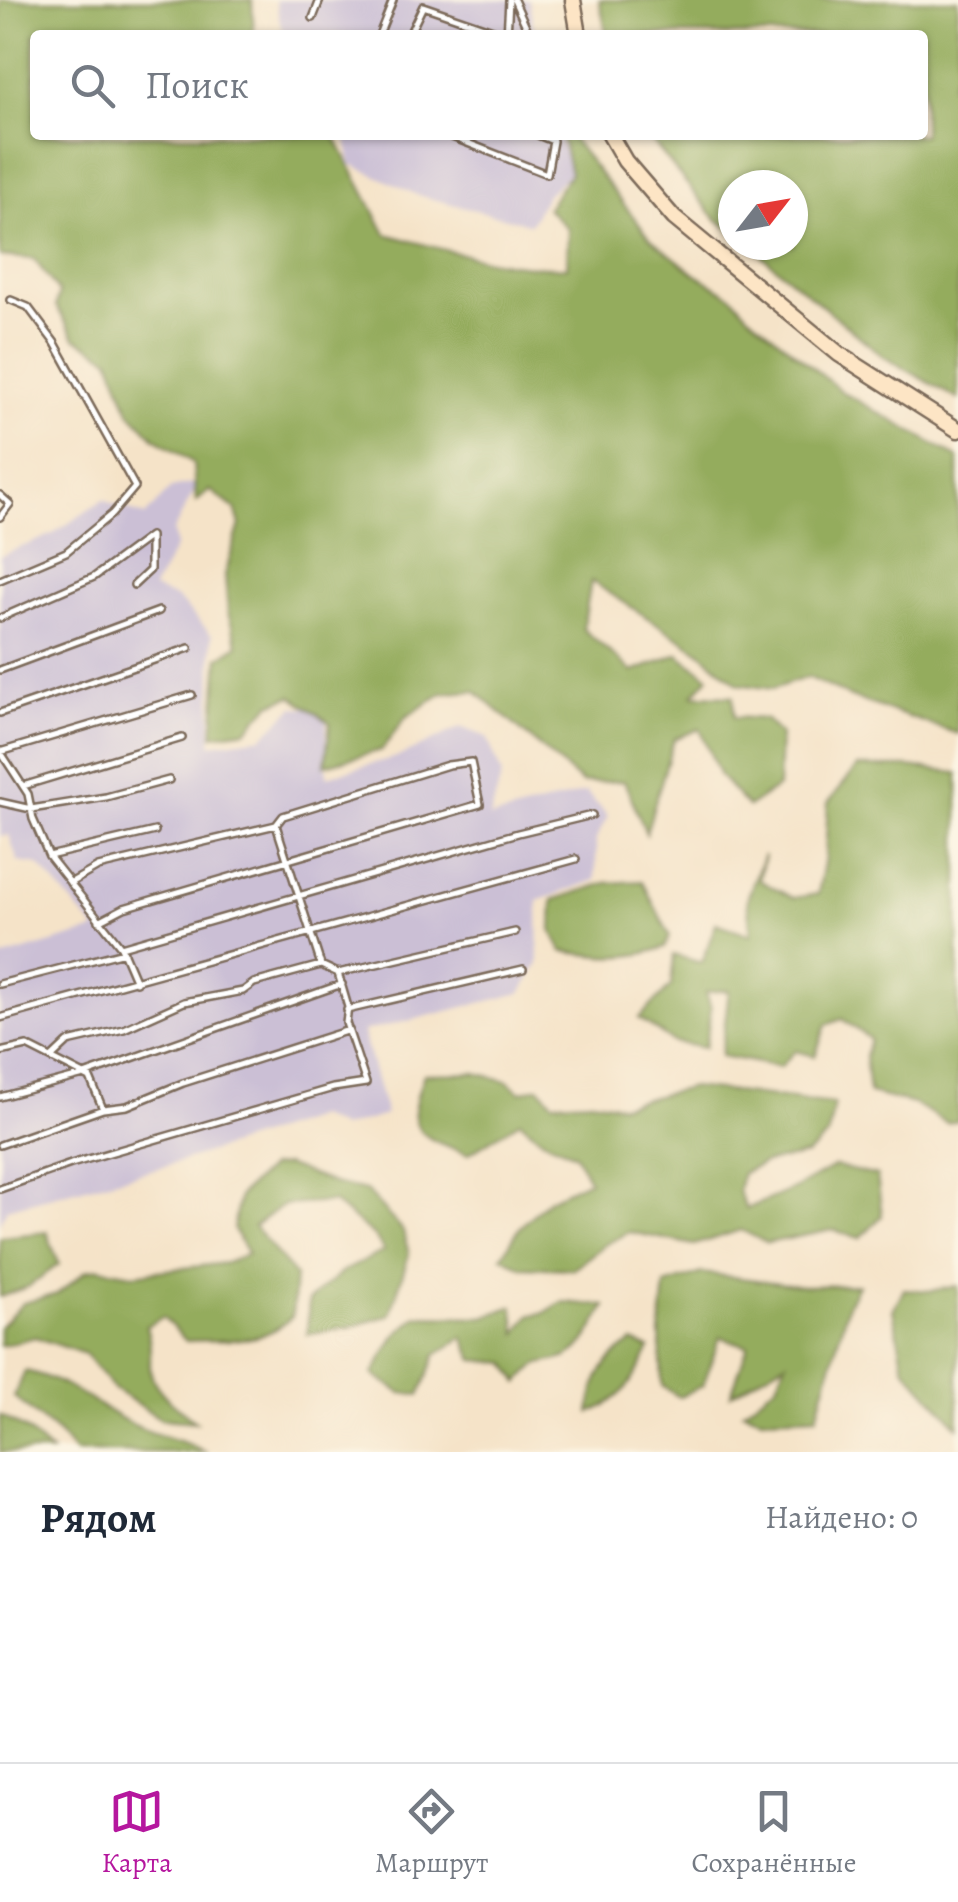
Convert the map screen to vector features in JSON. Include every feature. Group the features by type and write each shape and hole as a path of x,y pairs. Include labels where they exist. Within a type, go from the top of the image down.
{"main road":[{"path":"573,0 578,30"},
{"path":"613,140 634,172 674,218 839,354 958,430"}],"lane":[{"path":"313,18 320,0"},
{"path":"381,30 393,0"},
{"path":"507,30 511,0"},
{"path":"511,0 527,30"},
{"path":"412,30 423,6 492,30"},
{"path":"460,140 546,174 553,140"},
{"path":"0,580 66,552 112,514 135,487 55,343 28,308 12,300"},
{"path":"0,495 10,504 0,517"},
{"path":"0,618 94,577 150,536 150,570 134,584"},
{"path":"0,670 159,612"},
{"path":"0,712 189,648"},
{"path":"136,982 122,949 48,856 23,786 0,752 192,695"},
{"path":"23,786 182,738"},
{"path":"70,883 98,868 276,825 284,816 448,765 471,762 480,804 124,908 100,921"},
{"path":"0,802 31,809 106,797 169,780"},
{"path":"0,984 297,896 592,815"},
{"path":"276,825 320,964"},
{"path":"48,856 155,831"},
{"path":"0,1018 576,859"},
{"path":"51,1058 68,1042 124,1029 184,1002 243,991 254,983 320,964 338,973 515,932"},
{"path":"348,1010 523,969"},
{"path":"0,1189 71,1164 333,1088 366,1083 346,1023 348,1010 338,973"},
{"path":"0,1097 84,1074 342,984"},
{"path":"0,1146 103,1109 127,1106 183,1082 349,1030"},
{"path":"0,1052 27,1046 84,1074 90,1078 103,1109"}],"shaded area":[{"path":"275,0 529,0 534,30 282,30"},
{"path":"346,140 560,140 570,173 547,194 530,224 417,195 351,164"},
{"path":"199,482 173,531 176,546 153,589 177,598 212,635 211,744 262,737 294,707 309,708 326,718 327,776 400,756 461,727 487,737 502,774 490,818 586,792 608,816 596,839 596,880 538,901 539,964 521,993 363,1032 386,1115 341,1128 318,1117 170,1165 7,1208 0,1225 0,958 96,930 39,865 18,862 9,835 0,836 0,556 53,534 103,500 145,516 171,488"}],"green space":[{"path":"0,0 252,0 254,30 30,30 30,140 337,140 386,234 453,252 498,262 567,267 568,229 547,208 570,173 562,140 573,140 651,239 695,274 733,297 841,391 958,458 958,734 851,697 808,677 773,689 738,684 699,651 591,581 583,629 633,672 678,654 709,677 693,695 733,696 734,717 765,719 780,734 778,787 748,807 720,776 700,729 674,739 646,833 624,781 582,783 475,691 443,693 406,717 382,750 325,765 330,723 292,696 270,704 247,730 213,735 219,658 238,645 228,613 225,575 240,524 235,509 210,490 196,502 193,463 154,437 129,411 110,358 75,338 56,306 59,292 34,259 0,256"},
{"path":"599,0 958,0 958,68 951,85 958,91 958,399 884,357 767,260 808,260 808,170 718,170 718,220 651,140 928,140 928,30 606,30"},
{"path":"857,767 909,767 958,773 958,1121 947,1123 914,1104 869,1093 865,1056 870,1039 842,1019 826,1025 815,1056 795,1051 780,1067 721,1056 729,990 706,992 711,1008 705,1048 673,1042 639,1018 671,986 674,955 702,963 716,923 751,935 747,899 764,855 759,880 793,898 818,894 828,803"},
{"path":"642,881 670,936 665,947 614,956 562,951 552,931 553,900 606,883"},
{"path":"476,1073 507,1081 521,1092 539,1087 553,1102 592,1100 621,1105 692,1087 834,1104 828,1135 807,1155 764,1163 742,1173 738,1191 746,1209 835,1166 877,1176 882,1216 860,1238 833,1230 767,1243 741,1230 694,1245 630,1232 606,1244 573,1269 521,1267 502,1256 520,1227 549,1199 589,1180 575,1154 542,1139 520,1121 468,1154 426,1136 415,1120 424,1074"},
{"path":"285,1165 366,1191 403,1231 409,1254 390,1315 307,1334 309,1300 342,1272 384,1251 375,1237 333,1202 283,1205 254,1226 295,1276 292,1317 268,1333 229,1340 186,1341 163,1317 146,1326 155,1383 196,1422 161,1419 114,1389 85,1354 35,1337 0,1346 0,1327 23,1303 57,1294 86,1271 99,1268 133,1274 226,1263 248,1254 233,1229 239,1196 270,1167"},
{"path":"47,1232 59,1264 28,1287 0,1297 0,1237"},
{"path":"702,1273 803,1286 858,1285 848,1304 817,1416 761,1418 743,1411 777,1384 786,1362 731,1394 748,1346 720,1337 703,1385 679,1397 662,1386 660,1333 665,1285"},
{"path":"958,1286 958,1427 904,1367 893,1310 904,1289 931,1291"},
{"path":"562,1302 606,1306 579,1348 567,1357 537,1366 519,1383 507,1363 474,1360 463,1337 436,1355 420,1395 401,1393 373,1374 395,1336 417,1316 484,1317 513,1306 517,1333 530,1315 544,1313"},
{"path":"633,1342 650,1349 638,1371 620,1395 590,1413 602,1371"},
{"path":"25,1371 69,1387 138,1427 205,1452 74,1452 59,1434 14,1397"},
{"path":"0,1415 25,1429 51,1452 0,1452"}]}
